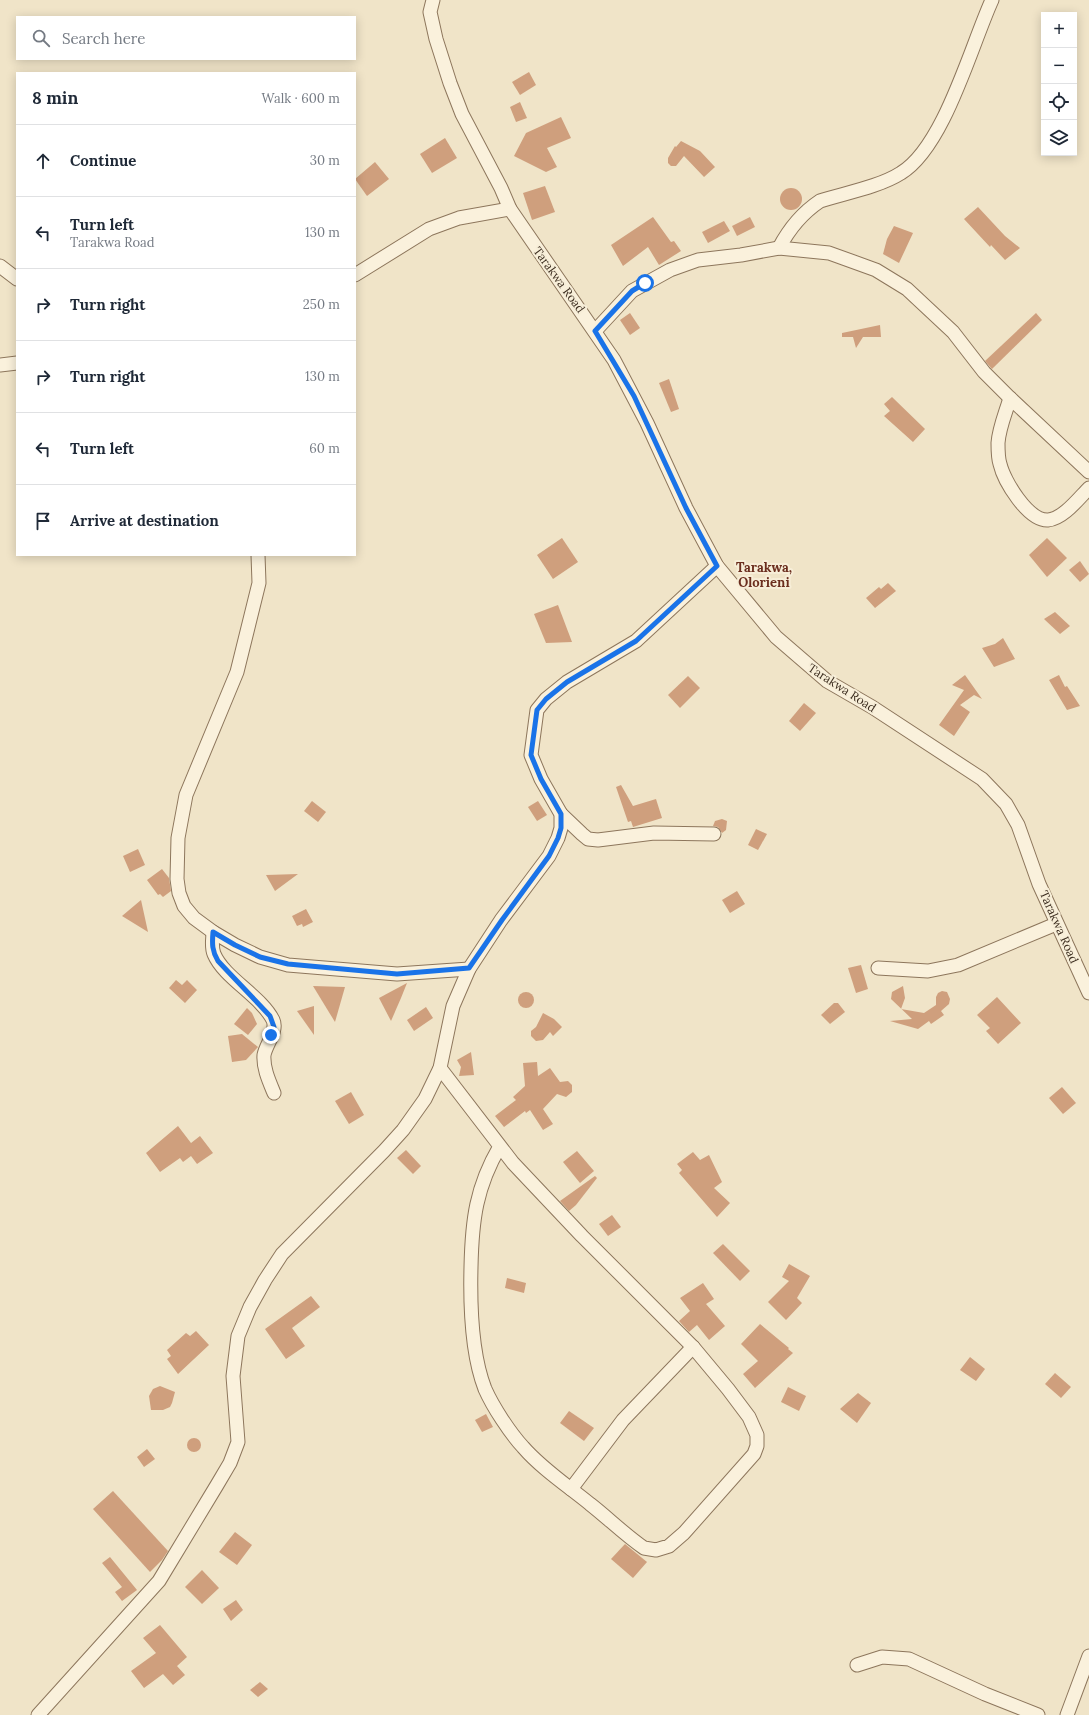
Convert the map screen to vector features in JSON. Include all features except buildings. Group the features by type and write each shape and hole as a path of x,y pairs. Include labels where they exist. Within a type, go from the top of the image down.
{"street":[{"name":"Tarakwa Road","path":"433,0 430,12 436,39 462,114 501,188 510,209 538,253 595,331 634,396 686,508 717,566 776,637 803,662 827,681 872,706 994,789 1006,804 1018,825 1056,924 1089,993"},
{"path":"779,248 788,230 820,201 875,184 901,173 920,157 936,132 953,97 992,0"},
{"path":"356,274 429,229 459,218 510,209"},
{"path":"595,331 632,291 670,270 698,260 741,255 779,248 829,254 876,270 907,289 953,332 984,372 1089,472"},
{"path":"0,266 16,278"},
{"path":"0,365 16,363"},
{"path":"1010,398 998,443 1000,464 1008,483 1028,511 1036,516 1048,520 1059,516 1089,488"},
{"path":"258,556 259,583 237,672 186,795 178,838 179,893 184,906 194,918 213,932 235,945 260,957 288,964 397,974 469,968"},
{"path":"714,834 654,833 598,840 588,839 561,814 541,779 531,755 537,710 546,699 567,682 636,641 717,566"},
{"path":"38,1715 159,1581 230,1463 238,1442 233,1376 238,1336 250,1307 282,1254 358,1179 403,1130 425,1099 440,1068 453,1006 469,968 549,856 561,828 561,814"},
{"path":"878,968 928,971 958,966 1056,924"},
{"path":"213,932 212,946 218,961 262,1006 273,1021 274,1027 264,1054 264,1064 274,1093"},
{"path":"440,1068 500,1146 513,1163 582,1236 693,1347 749,1417 757,1435 757,1446 754,1454 684,1533 669,1546 656,1550 644,1548 632,1540 571,1489 523,1448 486,1390 476,1354 470,1313 474,1213 481,1183 500,1146"},
{"path":"571,1489 623,1420 693,1347"},
{"path":"1067,1715 1089,1656"},
{"path":"857,1665 882,1657 909,1659 985,1694 1038,1715"}],"district":[{"name":"Tarakwa, Olorieni","path":"764,574"}],"route":[{"path":"271,1035 274,1027 270,1016 218,961 212,946 213,932 260,957 288,964 397,974 469,968 549,856 561,828 561,814 541,779 531,755 537,710 546,699 567,682 636,641 717,566 665,466 634,396 614,360 595,331 632,291 645,283"}]}
